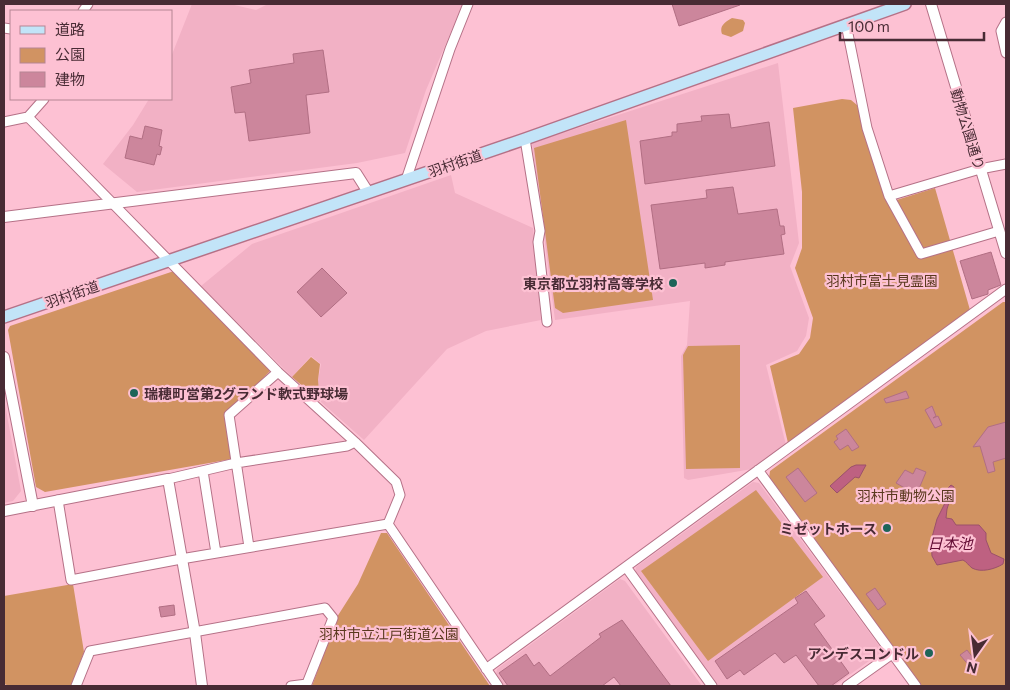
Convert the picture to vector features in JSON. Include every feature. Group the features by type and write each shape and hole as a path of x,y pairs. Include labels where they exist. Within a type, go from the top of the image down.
{"main road":[{"name":"羽村街道","path":"4,317 525,139 905,4"}],"street":[{"path":"406,180 450,49 468,4"},
{"name":"動物公園通り","path":"931,4 1006,253"},
{"path":"1006,22 1002,32 1006,53"},
{"path":"846,24 867,128 889,196 921,254 999,231"},
{"path":"4,122 28,117 43,100"},
{"path":"28,117 278,372 396,482 400,494 388,524"},
{"path":"525,139 540,232 538,242 547,322"},
{"path":"889,196 980,169 1006,164"},
{"path":"4,217 356,173 368,192"},
{"path":"486,669 1006,290"},
{"path":"4,357 33,506"},
{"path":"249,547 229,416 278,372"},
{"path":"4,512 168,479 236,463 347,446 355,442"},
{"path":"758,470 916,686"},
{"path":"203,471 216,553"},
{"path":"168,479 195,633 202,686"},
{"path":"58,500 72,580 181,559 388,524"},
{"path":"388,524 498,686"},
{"path":"626,567 712,686"},
{"path":"76,686 90,651 325,608 333,618 306,685 291,686"},
{"path":"847,686 892,654"}],"shaded area":[{"path":"192,4 230,4 256,10 268,4 463,4 426,90 405,153 357,163 137,192 103,164 133,125 148,100 172,100 172,54"},
{"name":"東京都立羽村高等学校","path":"778,63 799,243 790,266 809,318 806,336 797,351 766,365 786,445 752,469 688,480 684,478 681,356 687,345 690,301 555,320 532,143"},
{"path":"451,175 455,193 533,228 541,320 486,331 447,349 364,440 321,402 318,381 321,364 311,356 292,377 201,286 252,244"},
{"path":"4,399 21,491 13,501 4,503"},
{"path":"753,482 759,483 883,651 834,686 717,686 635,573 636,567"},
{"path":"620,579 625,581 702,686 503,686 496,675 497,669"}],"green space":[{"path":"732,18 743,20 745,23 743,31 731,37 722,34 721,29"},
{"name":"羽村市富士見霊園","path":"842,99 851,100 857,105 887,203 935,188 970,310 788,443 770,366 799,354 810,338 813,318 795,268 802,248 802,192 793,108"},
{"path":"626,120 653,300 563,313 555,308 534,148"},
{"name":"瑞穂町営第2グランド軟式野球場","path":"174,271 270,371 227,416 232,459 45,492 36,487 8,330 10,326"},
{"name":"羽村市動物公園","path":"1003,302 1006,302 1006,686 922,686 769,478 770,471"},
{"path":"740,345 740,468 686,469 683,355 688,346"},
{"path":"311,357 320,364 318,380 320,401 292,377"},
{"path":"756,490 823,577 708,661 641,571"},
{"name":"羽村市立江戸街道公園","path":"381,533 387,533 490,686 312,686 337,617 358,584"},
{"path":"73,584 84,652 71,686 10,686 4,684 4,596"}],"water":[{"path":"866,465 859,478 855,477 837,493 830,486 851,467"},
{"name":"日本池","path":"951,485 954,487 946,518 952,519 956,525 979,525 986,533 986,540 991,553 1004,559 1003,564 984,570 972,568 963,560 937,565 932,556 931,541 937,519 949,495 948,488"}],"building":[{"path":"672,4 740,4 740,5 679,26"},
{"path":"323,50 329,92 306,95 310,133 249,141 245,112 235,113 231,87 251,83 249,70 294,63 293,54"},
{"path":"729,114 731,128 769,122 775,166 645,184 640,141 672,136 672,132 677,132 677,124 702,121 701,116"},
{"path":"145,126 162,130 159,146 162,147 160,155 157,154 154,165 125,158 130,136 142,139"},
{"path":"733,187 738,214 777,209 780,226 784,226 785,234 781,235 784,254 725,262 725,265 705,268 705,263 660,269 651,205 707,198 706,190"},
{"path":"991,252 1001,285 988,290 988,294 972,299 960,261"},
{"path":"322,268 347,293 321,317 297,292"},
{"path":"906,391 909,398 886,403 884,399"},
{"path":"932,406 936,416 933,418 938,416 942,425 935,428 925,410"},
{"path":"1006,422 1006,458 993,462 995,471 988,473 980,446 973,447 988,427"},
{"path":"846,429 859,447 852,451 848,445 840,450 834,442 838,439 836,436"},
{"path":"798,468 817,493 805,502 786,477"},
{"path":"916,468 926,472 915,494 896,483 905,470 913,474"},
{"path":"875,588 886,604 878,610 866,594"},
{"path":"806,591 825,616 814,624 849,673 831,686 819,686 796,655 784,663 775,653 744,675 740,670 727,679 715,661 798,603 795,598"},
{"path":"174,605 175,615 161,617 159,607"},
{"path":"622,620 671,686 621,686 614,677 602,686 508,686 499,673 526,654 534,666 539,662 550,676 601,637 599,634"},
{"path":"967,650 977,663 971,668 960,655"}],"place":[{"name":"東京都立羽村高等学校","path":"673,283"},
{"name":"瑞穂町営第2グランド軟式野球場","path":"134,393"},
{"name":"ミゼットホース","path":"887,528"},
{"name":"アンデスコンドル","path":"929,653"}]}
